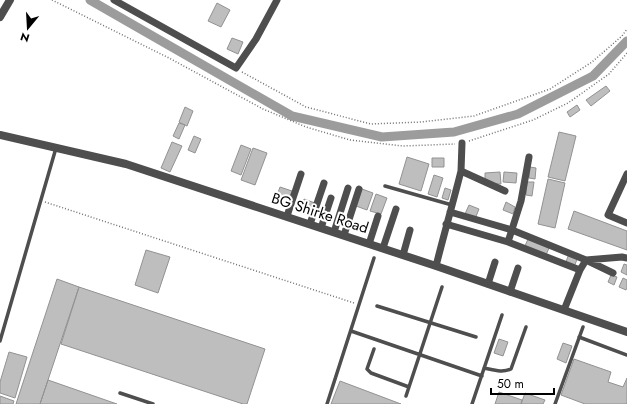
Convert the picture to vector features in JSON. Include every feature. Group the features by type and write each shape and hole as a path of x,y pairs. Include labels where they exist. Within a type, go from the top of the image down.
{"street":[{"path":"0,17 10,0"},
{"path":"114,0 236,68 256,39 277,0"},
{"name":"BG Shirke Road","path":"0,135 126,164 383,248 627,332"},
{"path":"436,266 461,171 462,143"},
{"path":"508,242 521,201 529,157"},
{"path":"461,171 505,191"},
{"path":"287,216 301,174"},
{"path":"627,174 608,215 627,223"},
{"path":"310,224 324,183"},
{"path":"334,232 348,188"},
{"path":"344,235 359,189"},
{"path":"321,228 331,198"},
{"path":"383,248 396,209"},
{"path":"451,209 512,230 586,260 613,273"},
{"path":"369,244 378,216"},
{"path":"446,224 508,242 580,270"},
{"path":"403,255 410,230"},
{"path":"586,260 622,257 627,258"},
{"path":"564,310 580,270 586,260"},
{"path":"488,284 495,262"},
{"path":"510,292 518,268"}],"lane":[{"path":"0,340 56,148"},
{"path":"385,186 451,209"},
{"path":"327,404 374,258"},
{"path":"406,396 442,287"},
{"path":"377,306 476,337"},
{"path":"472,404 502,315"},
{"path":"484,368 500,372 507,371 511,368 526,327"},
{"path":"555,404 583,327"},
{"path":"351,331 482,376"},
{"path":"579,337 627,355"},
{"path":"374,349 367,368 371,373 409,387"},
{"path":"120,393 153,404"}],"path":[{"path":"52,0 169,58 263,110 306,127 350,140 403,146 462,143 533,120 568,103 609,74 627,53"},
{"path":"236,68 306,107 371,124 421,122 474,116 550,89 592,62 622,36 627,29"},
{"path":"41,201 359,304"}],"building":[{"path":"217,3 230,10 221,27 208,21"},
{"path":"232,38 243,42 238,54 227,49"},
{"path":"606,86 610,91 591,106 586,100"},
{"path":"577,105 580,110 570,117 567,112"},
{"path":"185,107 193,111 187,126 179,122"},
{"path":"179,123 185,125 179,139 173,136"},
{"path":"559,132 576,136 565,181 548,177"},
{"path":"194,136 201,139 195,153 188,150"},
{"path":"172,142 182,146 170,172 161,168"},
{"path":"241,145 251,149 241,175 231,171"},
{"path":"253,148 267,153 255,185 241,180"},
{"path":"407,157 429,164 421,191 399,184"},
{"path":"432,158 444,158 444,167 432,167"},
{"path":"530,167 536,168 535,179 529,178"},
{"path":"500,172 501,184 485,182 485,173"},
{"path":"504,172 517,173 516,183 503,182"},
{"path":"434,175 443,178 437,197 428,194"},
{"path":"548,179 565,183 555,228 538,224"},
{"path":"527,182 534,182 532,196 526,195"},
{"path":"280,187 292,191 287,205 275,201"},
{"path":"445,188 451,190 448,200 442,198"},
{"path":"362,189 373,193 367,210 356,206"},
{"path":"376,194 387,198 381,214 370,211"},
{"path":"304,199 315,203 310,216 299,212"},
{"path":"506,202 515,207 513,214 503,210"},
{"path":"469,205 479,209 475,219 465,214"},
{"path":"574,211 627,231 627,250 568,229"},
{"path":"528,239 549,248 546,255 525,246"},
{"path":"146,250 170,257 158,293 135,285"},
{"path":"569,254 578,257 574,267 565,264"},
{"path":"624,264 627,265 627,275 621,272"},
{"path":"611,275 617,277 614,285 608,282"},
{"path":"623,278 627,280 626,290 619,287"},
{"path":"57,279 79,287 40,404 16,404"},
{"path":"79,287 265,349 247,404 243,404 61,344"},
{"path":"499,339 508,342 503,356 494,353"},
{"path":"563,343 572,346 566,363 557,359"},
{"path":"9,352 27,357 15,398 0,393 0,382"},
{"path":"574,359 611,372 608,382 623,387 627,378 627,404 585,404 561,395"},
{"path":"48,380 117,404 40,404"},
{"path":"340,381 401,404 331,404"},
{"path":"499,392 522,400 521,404 495,404"},
{"path":"525,393 545,400 543,404 521,404"},
{"path":"0,396 14,401 13,404 0,404"}],"waterway":[{"path":"90,0 292,116 382,137 454,132 518,114 593,76 627,41"}]}
